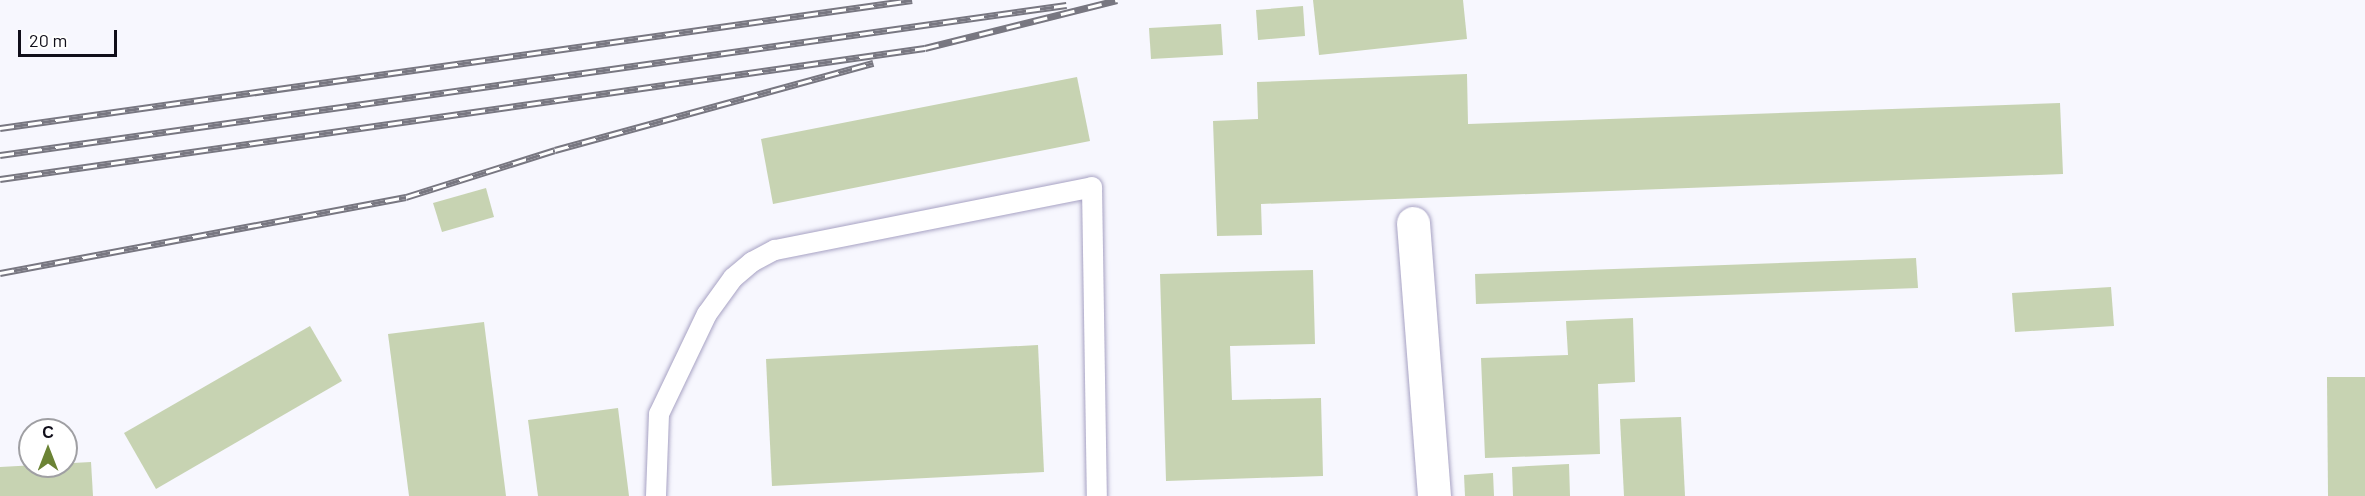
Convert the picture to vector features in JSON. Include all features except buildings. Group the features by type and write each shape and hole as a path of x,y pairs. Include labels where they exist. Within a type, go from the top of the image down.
{"street":[{"path":"1413,223 1434,496"}],"lane":[{"path":"656,496 658,414 706,314 733,278 753,262 775,250 1092,187 1097,496"}],"railway":[{"path":"0,128 912,0"},
{"path":"0,179 925,48 1117,0"},
{"path":"0,155 1066,5"},
{"path":"0,273 406,197 555,150 873,63"}]}
